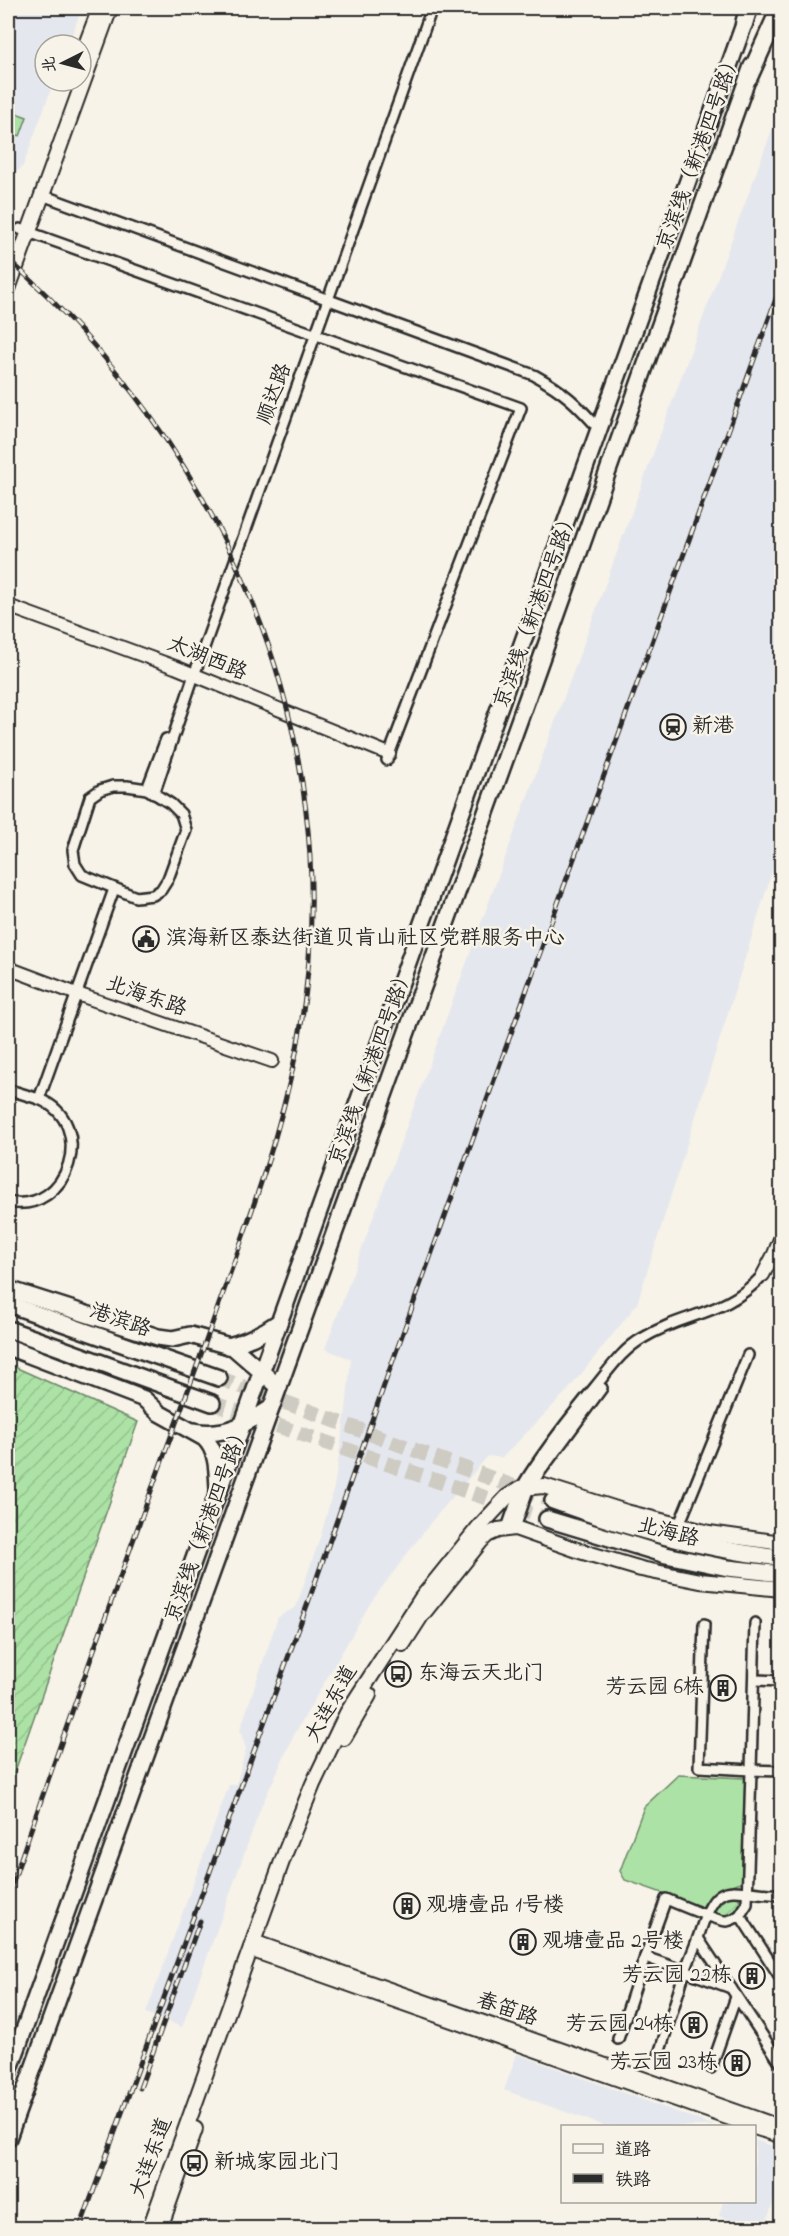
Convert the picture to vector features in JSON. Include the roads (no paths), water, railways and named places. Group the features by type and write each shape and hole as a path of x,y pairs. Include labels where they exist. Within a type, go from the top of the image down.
{"highway":[{"path":"748,76 780,8"}],"main road":[{"path":"91,33 100,8"},
{"path":"8,264 42,195 110,8"},
{"name":"京滨线（新港四号路）","path":"8,2138 773,8"},
{"name":"京滨线（新港四号路）","path":"8,2074 748,13"},
{"path":"8,289 24,230 70,93"},
{"path":"8,1289 158,1337 172,1339 190,1335 228,1346 246,1357 279,1387"},
{"name":"港滨路","path":"8,1304 219,1378"},
{"path":"228,1346 248,1342 279,1322"},
{"path":"8,1329 212,1403"},
{"path":"8,1347 144,1399 159,1413 210,1443 216,1463 218,1490"},
{"path":"187,1428 217,1432 242,1426 271,1408"},
{"path":"525,1487 544,1486 679,1526 782,1543"},
{"name":"大连东道","path":"160,2229 313,1784 347,1713 445,1566 505,1499 525,1487"},
{"name":"北海路","path":"554,1501 620,1525 679,1542 731,1552 782,1558"},
{"name":"北海路","path":"547,1519 666,1555 728,1568 782,1575"},
{"path":"511,1528 641,1569 700,1581 782,1589"},
{"name":"大连东道","path":"150,2229 256,1947 339,1748 367,1698 421,1616 473,1549 488,1534 511,1528"}],"street":[{"name":"顺达路","path":"151,791 427,8"},
{"name":"顺达路","path":"325,299 432,8"},
{"path":"42,195 534,375 559,389 578,405 600,430"},
{"path":"24,230 521,408 388,757"},
{"name":"太湖西路","path":"8,606 388,757"},
{"name":"太湖西路","path":"8,612 191,677"},
{"path":"113,786 128,786 151,791 171,804 181,814 186,830 168,879 161,890 153,895 136,897 82,876 75,864 73,850 90,797 99,790 113,786"},
{"path":"39,1099 114,889"},
{"name":"北海东路","path":"8,968 76,994 272,1061"},
{"path":"8,1092 13,1091 51,1104 65,1119 72,1139 70,1156 58,1187 35,1201 18,1205 8,1202"},
{"path":"511,1528 525,1487 619,1366 637,1348 658,1335 734,1305 756,1288 782,1234"},
{"path":"679,1526 748,1355"},
{"path":"618,2039 666,1899 725,1921 740,1915 747,1904 755,1623"},
{"path":"704,1624 699,1767 782,1771"},
{"path":"754,1680 782,1681"},
{"path":"659,2054 685,1971 706,1913 716,1896 727,1890 782,1895"},
{"path":"740,1915 782,1980"},
{"path":"698,1938 782,2065"},
{"name":"春笛路","path":"256,1947 746,2125"},
{"name":"春笛路","path":"256,1947 782,2127"},
{"path":"645,1957 731,1988"},
{"path":"711,2068 736,1997"},
{"name":"春笛路","path":"756,2128 782,2138"}],"tunnel":[{"path":"219,1378 553,1501"},
{"path":"212,1403 547,1519"}],"railway":[{"path":"8,259 85,335 152,418 208,509 254,605 286,706 306,810 311,917 301,1025 296,1053 283,1110 266,1166 8,1896"},
{"path":"80,2228 309,1600 387,1377 782,282"},
{"path":"140,2088 200,1921"}],"place":[{"name":"新港","path":"673,727"},
{"name":"滨海新区泰达街道贝肯山社区党群服务中心","path":"146,939"},
{"name":"东海云天北门","path":"398,1674"},
{"name":"芳云园 6栋","path":"723,1688"},
{"name":"观塘壹品 1号楼","path":"407,1906"},
{"name":"观塘壹品 2号楼","path":"523,1942"},
{"name":"芳云园 22栋","path":"752,1976"},
{"name":"芳云园 24栋","path":"694,2025"},
{"name":"芳云园 23栋","path":"737,2063"},
{"name":"新城家园北门","path":"194,2163"}]}
